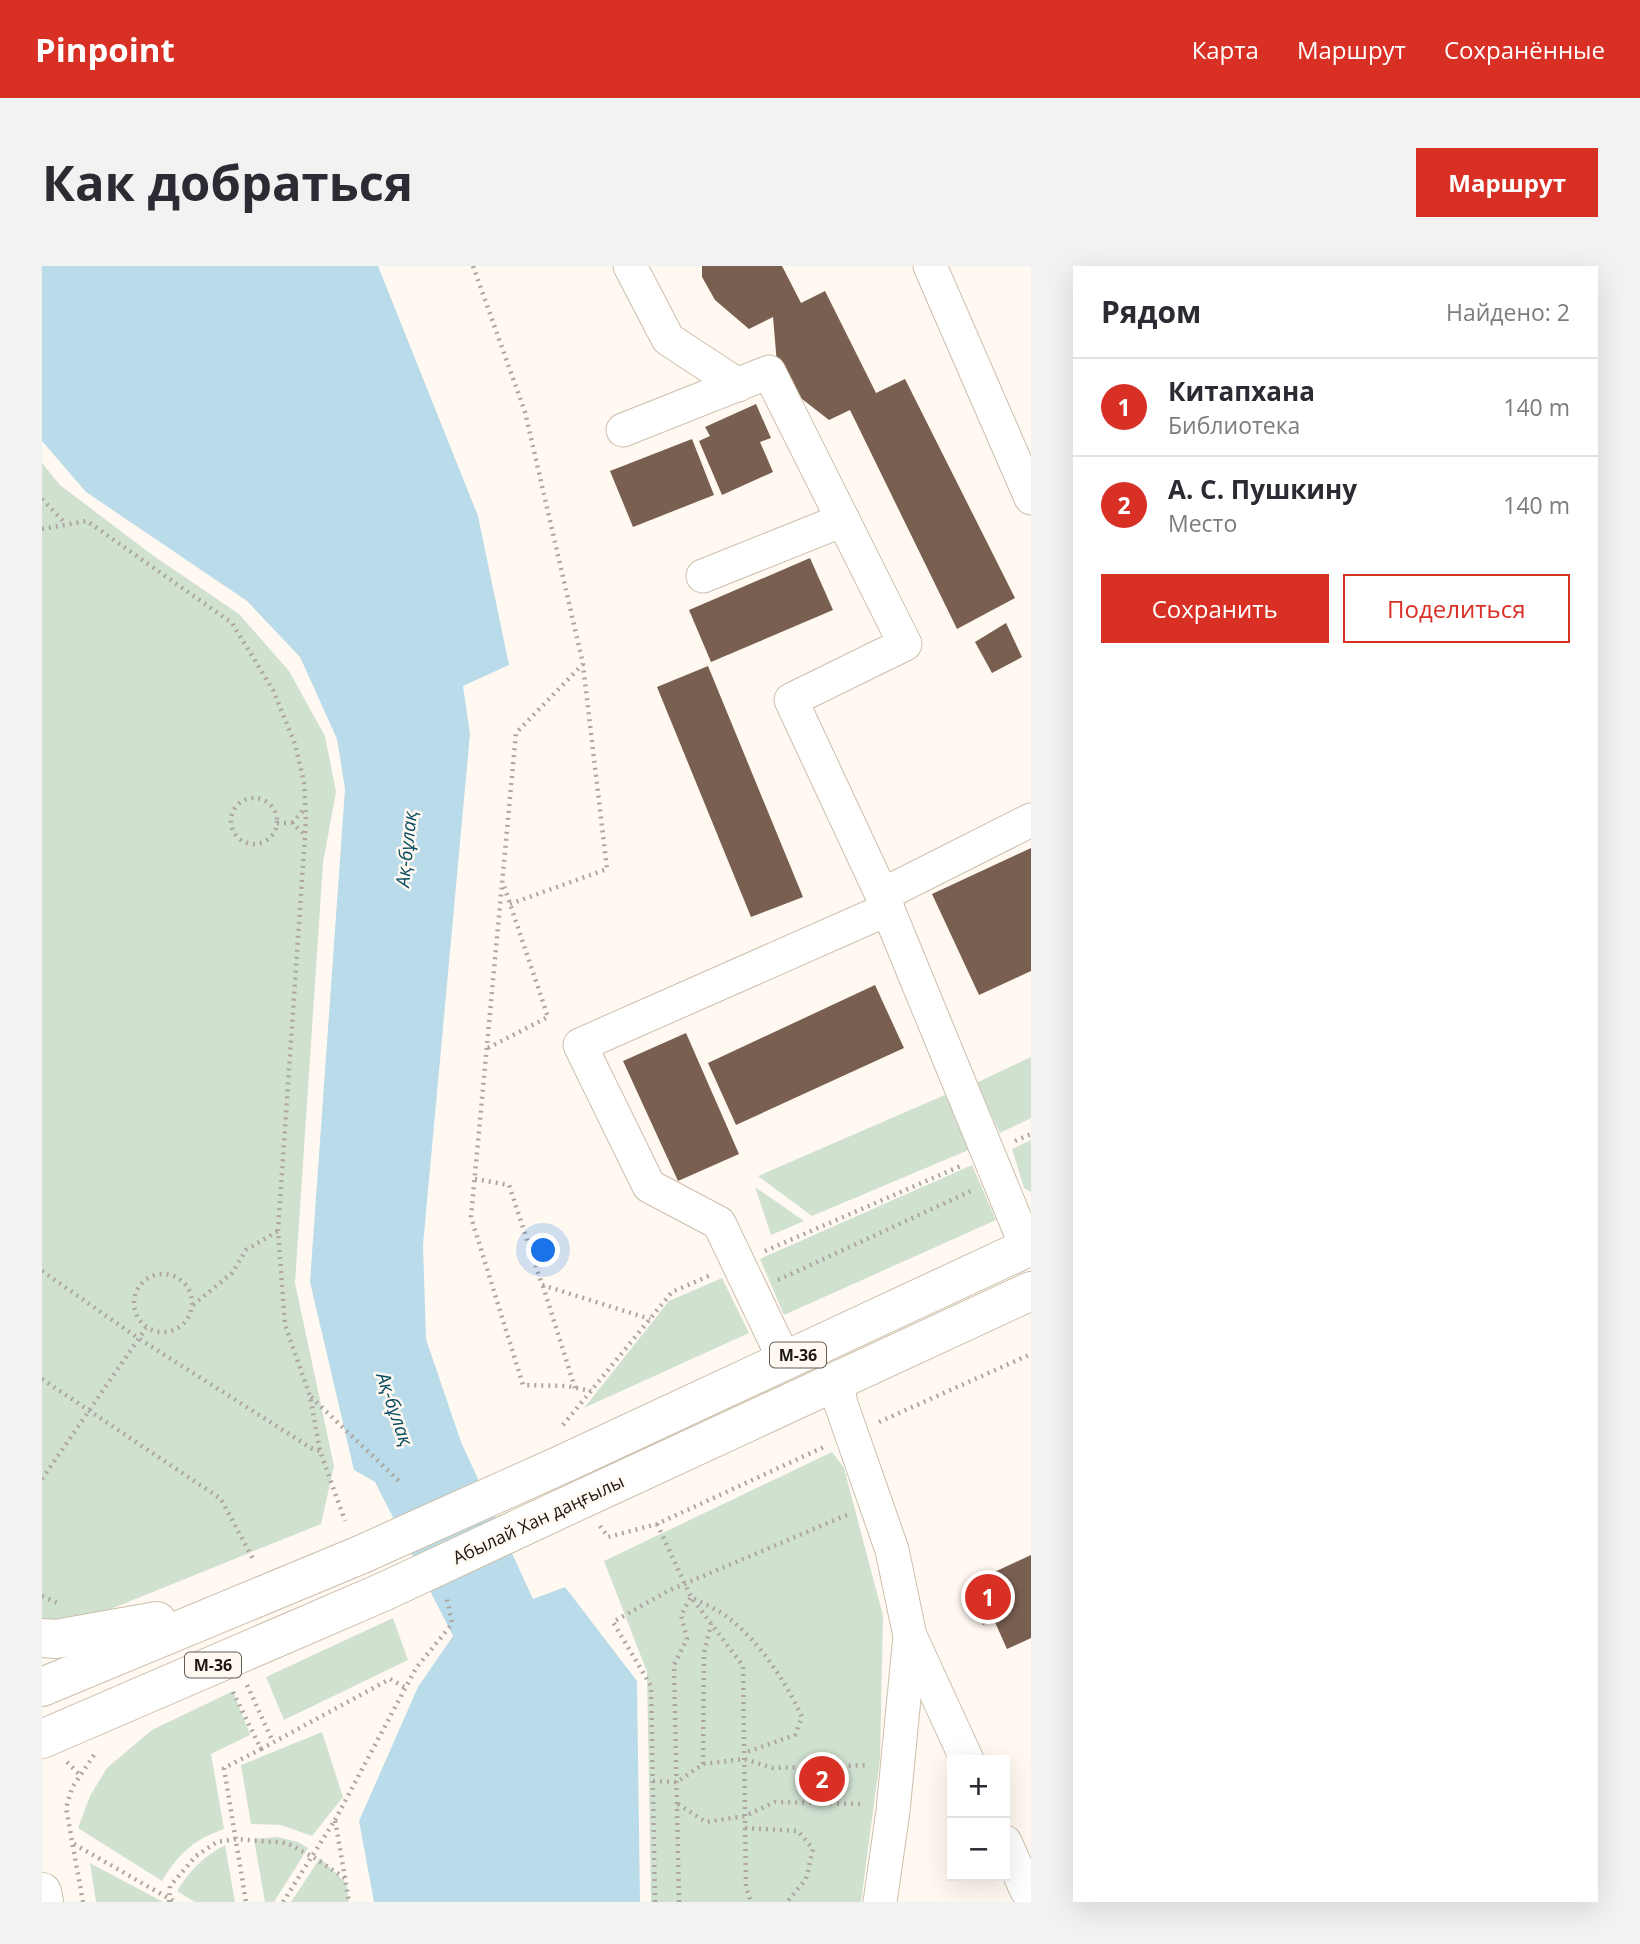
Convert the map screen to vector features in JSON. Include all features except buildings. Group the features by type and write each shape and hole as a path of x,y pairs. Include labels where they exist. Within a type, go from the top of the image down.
{"main road":[{"name":"M-36","path":"42,1687 232,1607 353,1538 565,1463 1029,1247"},
{"name":"Абылай Хан даңғылы","path":"42,1739 383,1592 589,1509 836,1380 1031,1291"},
{"path":"42,1638 56,1639 232,1607"},
{"path":"42,1892 44,1902"}],"lane":[{"path":"630,266 668,339 738,384"},
{"path":"930,266 1029,485"},
{"path":"623,430 769,372 905,644 790,700 885,902 1029,1247"},
{"path":"703,576 843,520"},
{"path":"785,1361 719,1223 649,1186 580,1045 885,902 1031,820"},
{"path":"836,1380 841,1404 892,1550 910,1636 965,1755"},
{"path":"880,1902 894,1804 910,1636"},
{"path":"1010,1853 1029,1894"}],"path":[{"path":"473,266 525,412 583,664 607,869 510,904"},
{"path":"42,499 65,524"},
{"path":"42,529 87,521 232,623 272,690 295,744 304,782 305,835 278,1231 285,1325 310,1396 320,1451 353,1538"},
{"path":"583,664 516,733 471,1217 523,1385 591,1391"},
{"path":"255,798 262,799 274,808 277,823 266,841 251,844 237,836 232,822 236,808 248,799 255,798"},
{"path":"277,823 292,822 305,808"},
{"path":"292,822 305,835"},
{"path":"487,1049 548,1017 502,881"},
{"path":"563,1425 672,1292 745,1278 994,1166 1031,1134"},
{"path":"745,1278 994,1166"},
{"path":"475,1179 509,1185 575,1388"},
{"path":"192,1306 187,1286 180,1279 162,1274 153,1276 138,1287 133,1305 140,1322 146,1328 166,1333 176,1330 184,1324 192,1306 232,1273 246,1250 278,1231"},
{"path":"42,1271 138,1338 311,1448 320,1451"},
{"path":"542,1285 650,1319"},
{"path":"42,1479 146,1328"},
{"path":"42,1379 221,1499 254,1562"},
{"path":"310,1396 400,1481"},
{"path":"655,1902 651,1686 613,1622 685,1583 876,1503"},
{"path":"589,1509 608,1537 657,1524 691,1597 743,1666 746,1888 751,1902"},
{"path":"283,1902 335,1820 416,1668 452,1624 446,1596"},
{"path":"653,1781 677,1782 703,1764 744,1756 795,1735 802,1717 790,1691 762,1653 729,1618 691,1597"},
{"path":"679,1902 674,1665 687,1639 681,1615 691,1597"},
{"path":"703,1764 704,1653 711,1623"},
{"path":"243,1675 273,1742"},
{"path":"246,1902 224,1768 390,1679 406,1688"},
{"path":"228,1682 261,1749"},
{"path":"83,1902 66,1808 80,1775 96,1751 104,1745"},
{"path":"744,1756 773,1768 898,1764"},
{"path":"677,1803 706,1822 745,1816 775,1802 894,1804"},
{"path":"335,1820 349,1902"},
{"path":"745,1828 798,1832 813,1849 806,1879 787,1902"},
{"path":"169,1900 170,1885 196,1856 217,1842 236,1839 287,1843 345,1878"},
{"path":"73,1843 175,1902"}],"green space":[{"path":"42,463 60,485 151,554 239,614 289,671 325,736 336,792 323,863 295,1283 334,1466 321,1524 59,1630 42,1626"},
{"path":"1031,1057 1031,1118 1000,1133 976,1083"},
{"path":"954,1091 978,1146 812,1216 758,1176"},
{"path":"1031,1140 1031,1192 1024,1188 1012,1149"},
{"path":"972,1165 996,1220 784,1315 760,1259"},
{"path":"755,1187 804,1221 771,1235"},
{"path":"722,1278 749,1333 584,1408 669,1301"},
{"path":"832,1452 844,1468 883,1616 880,1759 861,1902 651,1902 647,1672 604,1561"},
{"path":"393,1618 408,1660 284,1720 266,1677"},
{"path":"233,1691 250,1735 211,1754 224,1829 203,1838 188,1849 162,1881 78,1828 90,1796 107,1768 152,1730"},
{"path":"322,1732 343,1797 312,1836 281,1825 251,1824 241,1765"},
{"path":"278,1837 298,1842 308,1848 274,1902 265,1902 254,1839"},
{"path":"225,1845 235,1902 195,1902 177,1891 198,1865"},
{"path":"320,1858 346,1883 349,1902 291,1902"},
{"path":"90,1863 163,1902 96,1902"}],"water":[{"name":"Ақ-бұлақ","path":"42,266 378,266 478,516 509,665 463,686 470,734 423,1245 426,1339 461,1442 533,1599 565,1587 637,1681 640,1902 374,1902 359,1821 418,1687 453,1636 375,1482 354,1470 310,1282 345,789 337,739 300,657 247,601 86,492 42,441"}],"place":[{"name":"Китапхана","path":"988,1597"},
{"name":"А. С. Пушкину","path":"822,1779"}]}
